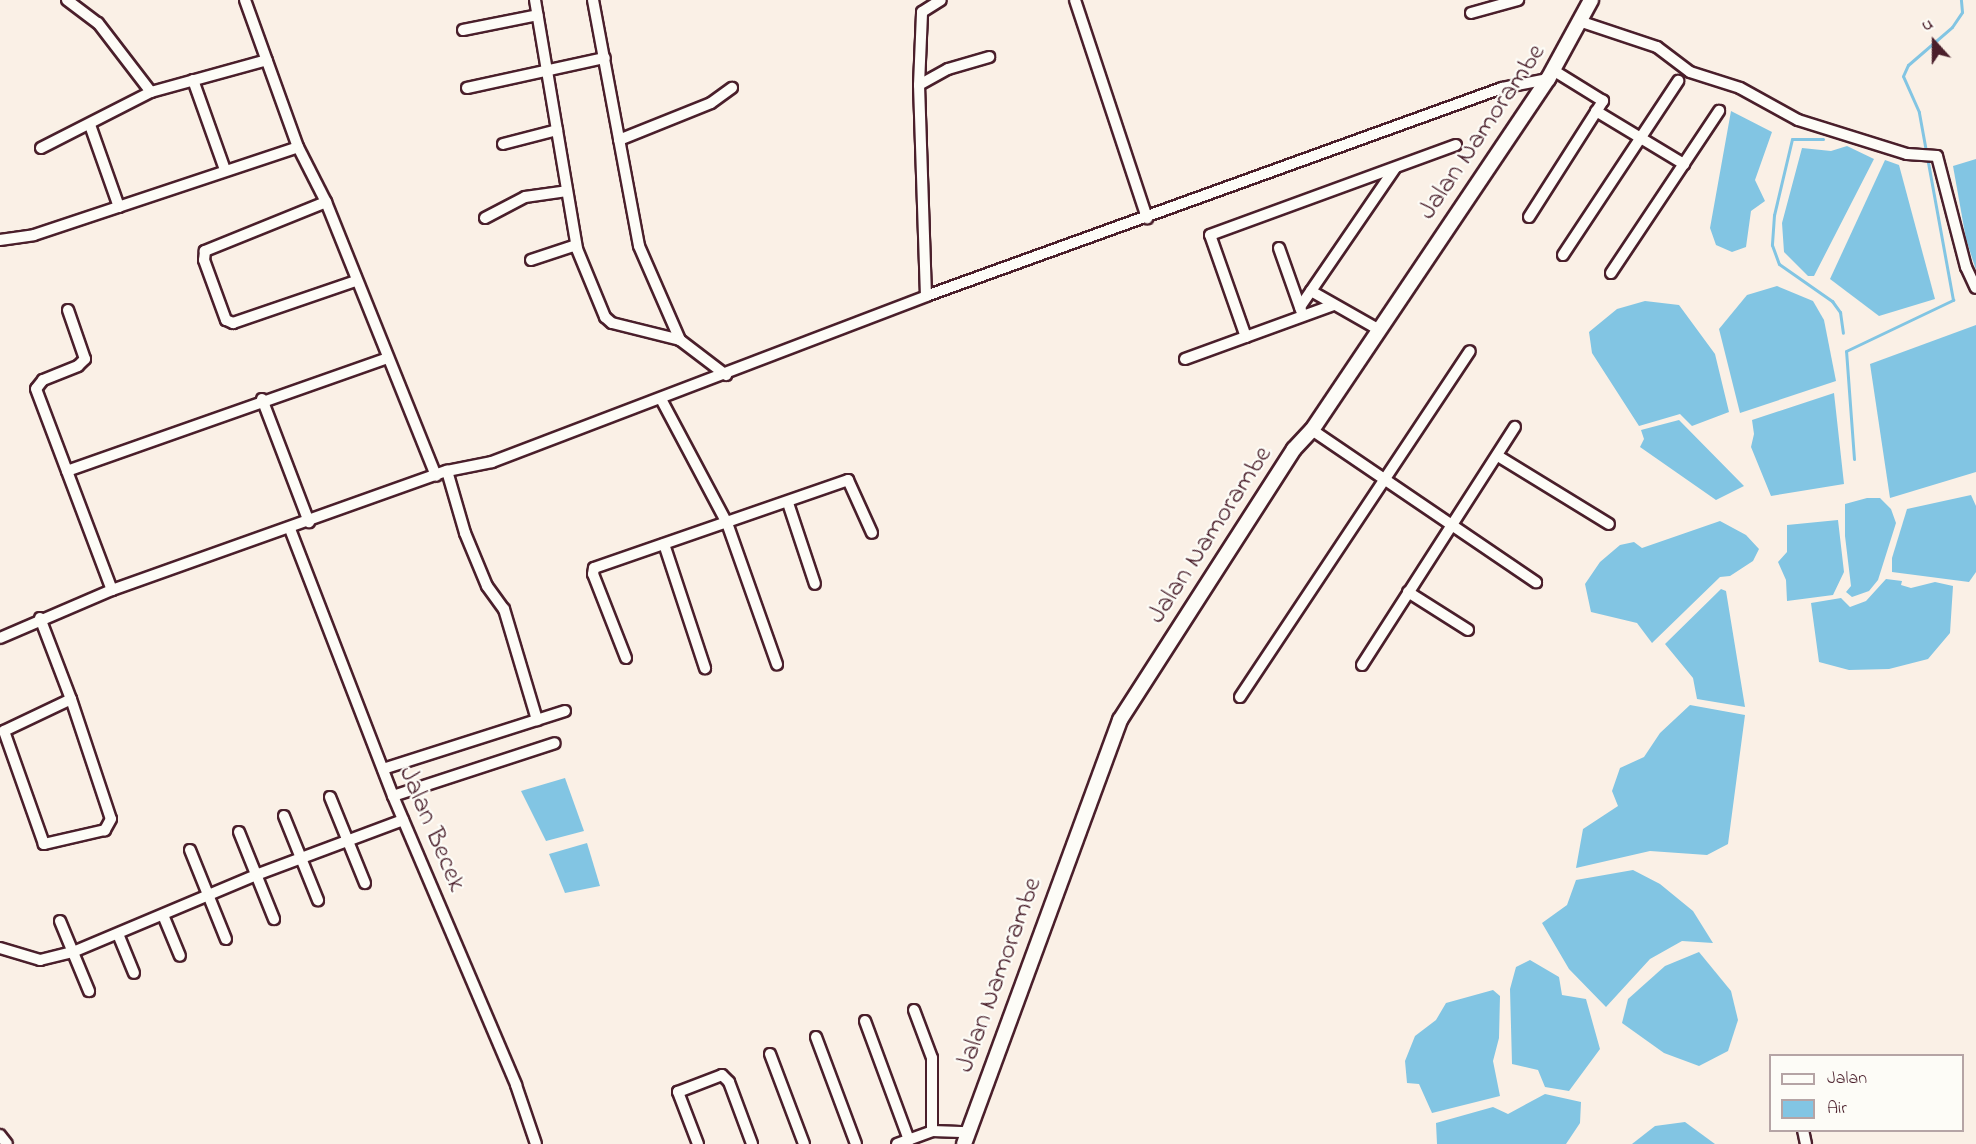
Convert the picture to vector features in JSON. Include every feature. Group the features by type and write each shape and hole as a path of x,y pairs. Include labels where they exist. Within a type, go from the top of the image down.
{"main road":[{"name":"Jalan Namorambe","path":"966,1138 1120,720 1294,449 1312,430 1550,74 1582,22 1592,0"}],"street":[{"path":"67,0 98,23 151,92"},
{"path":"245,0 298,147 326,202 436,476"},
{"path":"535,0 576,245 608,321 680,340 726,375"},
{"path":"593,0 639,246 680,340"},
{"path":"926,296 919,85 922,12 940,0"},
{"path":"1075,0 1147,218"},
{"path":"1471,13 1518,0"},
{"path":"462,30 538,15"},
{"path":"1582,22 1657,47 1690,72 1740,88 1798,120 1906,154 1927,154 1939,159 1958,242 1976,288"},
{"path":"919,85 948,69 989,57"},
{"path":"467,88 605,58"},
{"path":"41,148 151,92 267,60"},
{"path":"0,638 40,618 112,590 290,529 447,471 492,462 726,375 926,296 1502,88 1550,74 1603,101 1529,217"},
{"path":"193,80 225,170"},
{"path":"1563,255 1678,81"},
{"path":"619,140 711,103 732,88"},
{"path":"1596,111 1684,164"},
{"path":"1611,273 1719,111"},
{"path":"90,124 118,207"},
{"path":"503,144 557,130"},
{"path":"1246,337 1209,235 1456,145"},
{"path":"0,240 28,236 298,147"},
{"path":"1302,311 1311,291 1395,168"},
{"path":"485,218 525,197 567,191"},
{"path":"326,202 205,251 204,260 226,320 233,323 356,281"},
{"path":"531,260 576,245"},
{"path":"1279,248 1302,311"},
{"path":"1311,291 1378,329"},
{"path":"1185,359 1246,337 1302,311 1333,305"},
{"path":"68,310 85,359 78,366 43,380 36,389 112,590"},
{"path":"1240,697 1386,481 1470,351"},
{"path":"67,471 262,399 387,358"},
{"path":"262,399 309,522"},
{"path":"661,399 727,523 777,664"},
{"path":"1362,665 1515,427"},
{"path":"1312,430 1536,582"},
{"path":"1498,456 1609,524"},
{"path":"447,471 465,533 487,586 504,609 537,720"},
{"path":"626,658 592,570 850,480 872,533"},
{"path":"788,503 815,585"},
{"name":"Jalan Becek","path":"290,529 393,796 516,1085 537,1144"},
{"path":"664,544 705,668"},
{"path":"1408,592 1468,630"},
{"path":"40,618 71,699 110,825 44,844 4,731 71,699"},
{"path":"383,769 565,711"},
{"path":"393,796 555,743"},
{"path":"330,798 365,883"},
{"path":"284,816 318,900"},
{"path":"0,948 40,960 73,952 256,875 403,820"},
{"path":"239,832 274,919"},
{"path":"190,850 226,939"},
{"path":"163,915 180,957"},
{"path":"60,921 89,991"},
{"path":"117,934 134,974"},
{"path":"914,1010 932,1058 932,1131"},
{"path":"865,1021 909,1140"},
{"path":"816,1036 856,1144"},
{"path":"770,1054 804,1144"},
{"path":"698,1144 678,1092 722,1075 729,1082 752,1144"},
{"path":"897,1144 932,1131 966,1138"},
{"path":"0,1135 7,1144"}],"water":[{"path":"1731,111 1772,132 1755,180 1765,201 1751,211 1746,247 1732,252 1716,245 1710,228"},
{"path":"1847,146 1874,159 1814,276 1808,276 1784,252 1782,223 1802,148 1831,151"},
{"path":"1976,159 1976,270 1966,239 1953,166"},
{"path":"1885,160 1899,165 1935,299 1879,316 1830,279"},
{"path":"1777,286 1813,301 1824,320 1836,381 1740,413 1719,329 1747,295"},
{"path":"1645,301 1679,305 1715,354 1729,412 1692,426 1680,414 1639,426 1592,353 1589,332 1617,309"},
{"path":"1976,325 1976,472 1890,498 1870,364"},
{"path":"1834,393 1844,484 1771,496 1751,447 1754,434 1752,420"},
{"path":"1679,420 1744,486 1716,500 1640,447 1644,439 1641,430"},
{"path":"1971,495 1976,506 1976,572 1969,582 1892,572 1892,558 1907,509"},
{"path":"1867,498 1880,498 1891,509 1896,523 1878,580 1869,591 1852,597 1846,592 1851,586 1845,536 1845,504"},
{"path":"1838,520 1844,572 1833,595 1787,601 1786,580 1778,562 1787,552 1787,525"},
{"path":"1720,521 1746,535 1759,549 1753,561 1730,576 1720,577 1652,643 1637,623 1591,612 1585,584 1600,562 1620,545 1634,542 1642,548"},
{"path":"1886,579 1902,581 1901,585 1911,588 1935,582 1953,586 1950,633 1928,659 1889,669 1849,670 1819,662 1811,603 1841,598 1850,607 1866,601"},
{"path":"1721,589 1726,591 1745,707 1697,699 1693,678 1665,644"},
{"path":"1690,705 1745,715 1728,844 1707,855 1650,851 1576,868 1583,829 1618,806 1612,791 1620,768 1644,757 1660,733"},
{"path":"565,778 584,831 546,841 521,791"},
{"path":"587,843 600,886 565,893 549,854"},
{"path":"1633,870 1660,884 1693,911 1713,943 1682,941 1650,959 1606,1007 1569,969 1542,923 1567,905 1576,880"},
{"path":"1699,952 1731,991 1738,1020 1728,1051 1699,1066 1664,1053 1622,1023 1628,999 1665,966"},
{"path":"1530,960 1559,977 1562,995 1586,999 1600,1049 1569,1091 1545,1087 1538,1070 1512,1064 1510,989 1516,967"},
{"path":"1493,990 1500,996 1499,1038 1493,1061 1500,1096 1432,1113 1419,1084 1407,1083 1405,1061 1415,1036 1436,1020 1446,1003"},
{"path":"1545,1094 1581,1102 1580,1123 1566,1144 1437,1144 1436,1123 1493,1107 1508,1114"},
{"path":"1685,1122 1715,1144 1632,1144 1655,1126"}],"waterway":[{"path":"1854,459 1846,351 1953,300 1919,112 1903,76 1908,65 1952,27 1962,12 1961,0"},
{"path":"1823,139 1792,139 1774,215 1772,245 1779,264 1832,301 1840,312 1843,333"}]}
